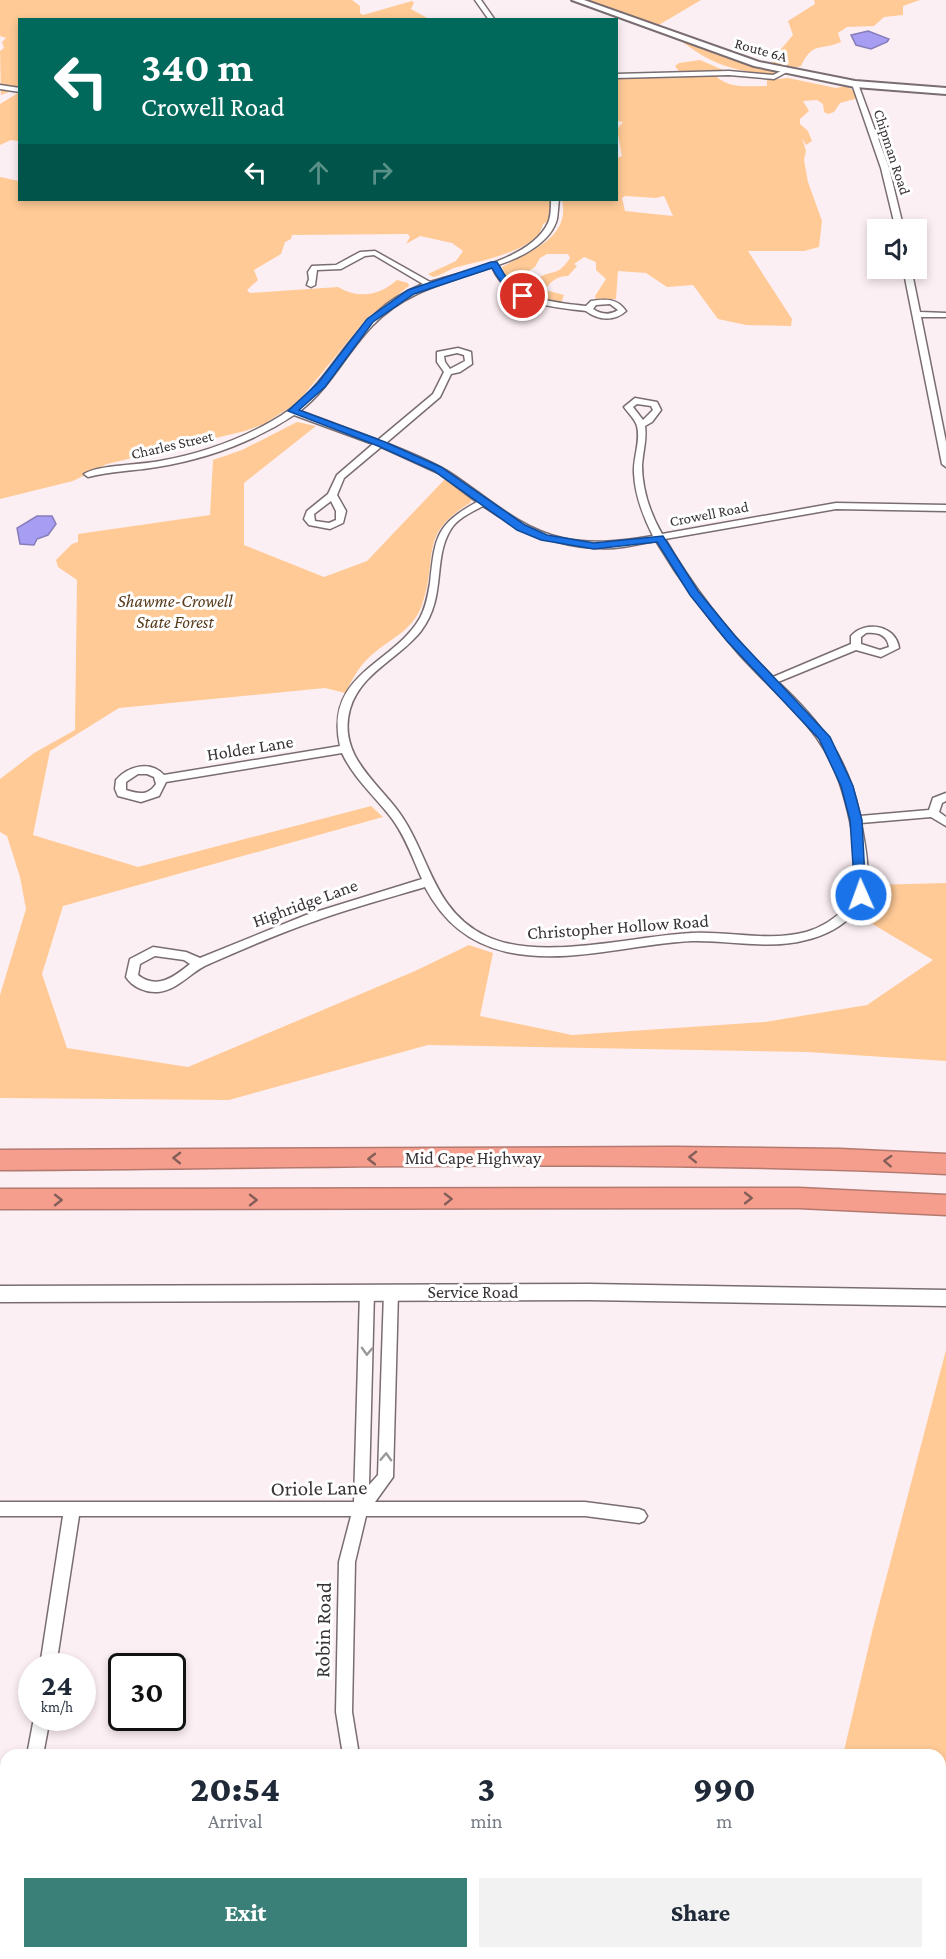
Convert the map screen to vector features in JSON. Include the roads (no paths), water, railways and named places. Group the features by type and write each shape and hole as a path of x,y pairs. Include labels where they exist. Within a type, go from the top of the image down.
{"highway":[{"name":"Mid Cape Highway","path":"0,1160 137,1157 673,1157 840,1159 946,1164"},
{"path":"0,1200 799,1198 946,1205"}],"main road":[{"name":"Route 6A","path":"576,0 722,53 785,71 855,84 946,91"}],"street":[{"path":"478,0 491,18"},
{"path":"618,76 729,73 774,77 785,71"},
{"name":"Chipman Road","path":"855,84 885,168 897,219"},
{"path":"0,87 18,90"},
{"name":"Charles Street","path":"88,474 194,457 247,437 293,411 321,385 370,321 389,305 428,284 494,264 528,249 542,239 555,221 555,201"},
{"path":"310,285 315,268 338,267 371,253 380,255 428,284"},
{"path":"494,264 503,280 523,296 544,304 588,309"},
{"path":"910,279 946,464"},
{"path":"917,314 946,315"},
{"path":"332,495 340,477 437,395 448,372"},
{"name":"Crowell Road","path":"293,411 381,444 437,469 521,528 561,542 594,546 660,539 836,506 946,508"},
{"name":"Christopher Hollow Road","path":"344,749 362,777 398,819 415,850 426,882 444,910 461,927 480,938 513,949 563,950 693,937 791,938 813,933 836,922 858,901 862,886 856,820 847,786 824,737 731,639 694,593 660,539 638,491 640,425"},
{"path":"344,749 342,730 344,712 352,693 370,670 408,639 425,620 436,578 442,537 454,520 483,502"},
{"path":"772,681 856,646"},
{"name":"Holder Lane","path":"161,779 344,749"},
{"path":"933,813 937,801 946,797"},
{"path":"856,820 933,813 946,822"},
{"name":"Highridge Lane","path":"199,963 186,956 153,951 134,962 132,977 146,988 157,988 183,978 199,963 310,918 426,882"},
{"name":"Robin Road","path":"350,1749 344,1712 346,1562 362,1508 367,1292"},
{"name":"Robin Road","path":"362,1508 385,1477 392,1292"},
{"name":"Service Road","path":"0,1294 756,1293 946,1298"},
{"name":"Oriole Lane","path":"0,1509 585,1509 639,1516"},
{"path":"50,1653 72,1509"},
{"path":"36,1749 40,1731"}],"park label":[{"name":"Shawme-Crowell State Forest","path":"175,611"}]}
